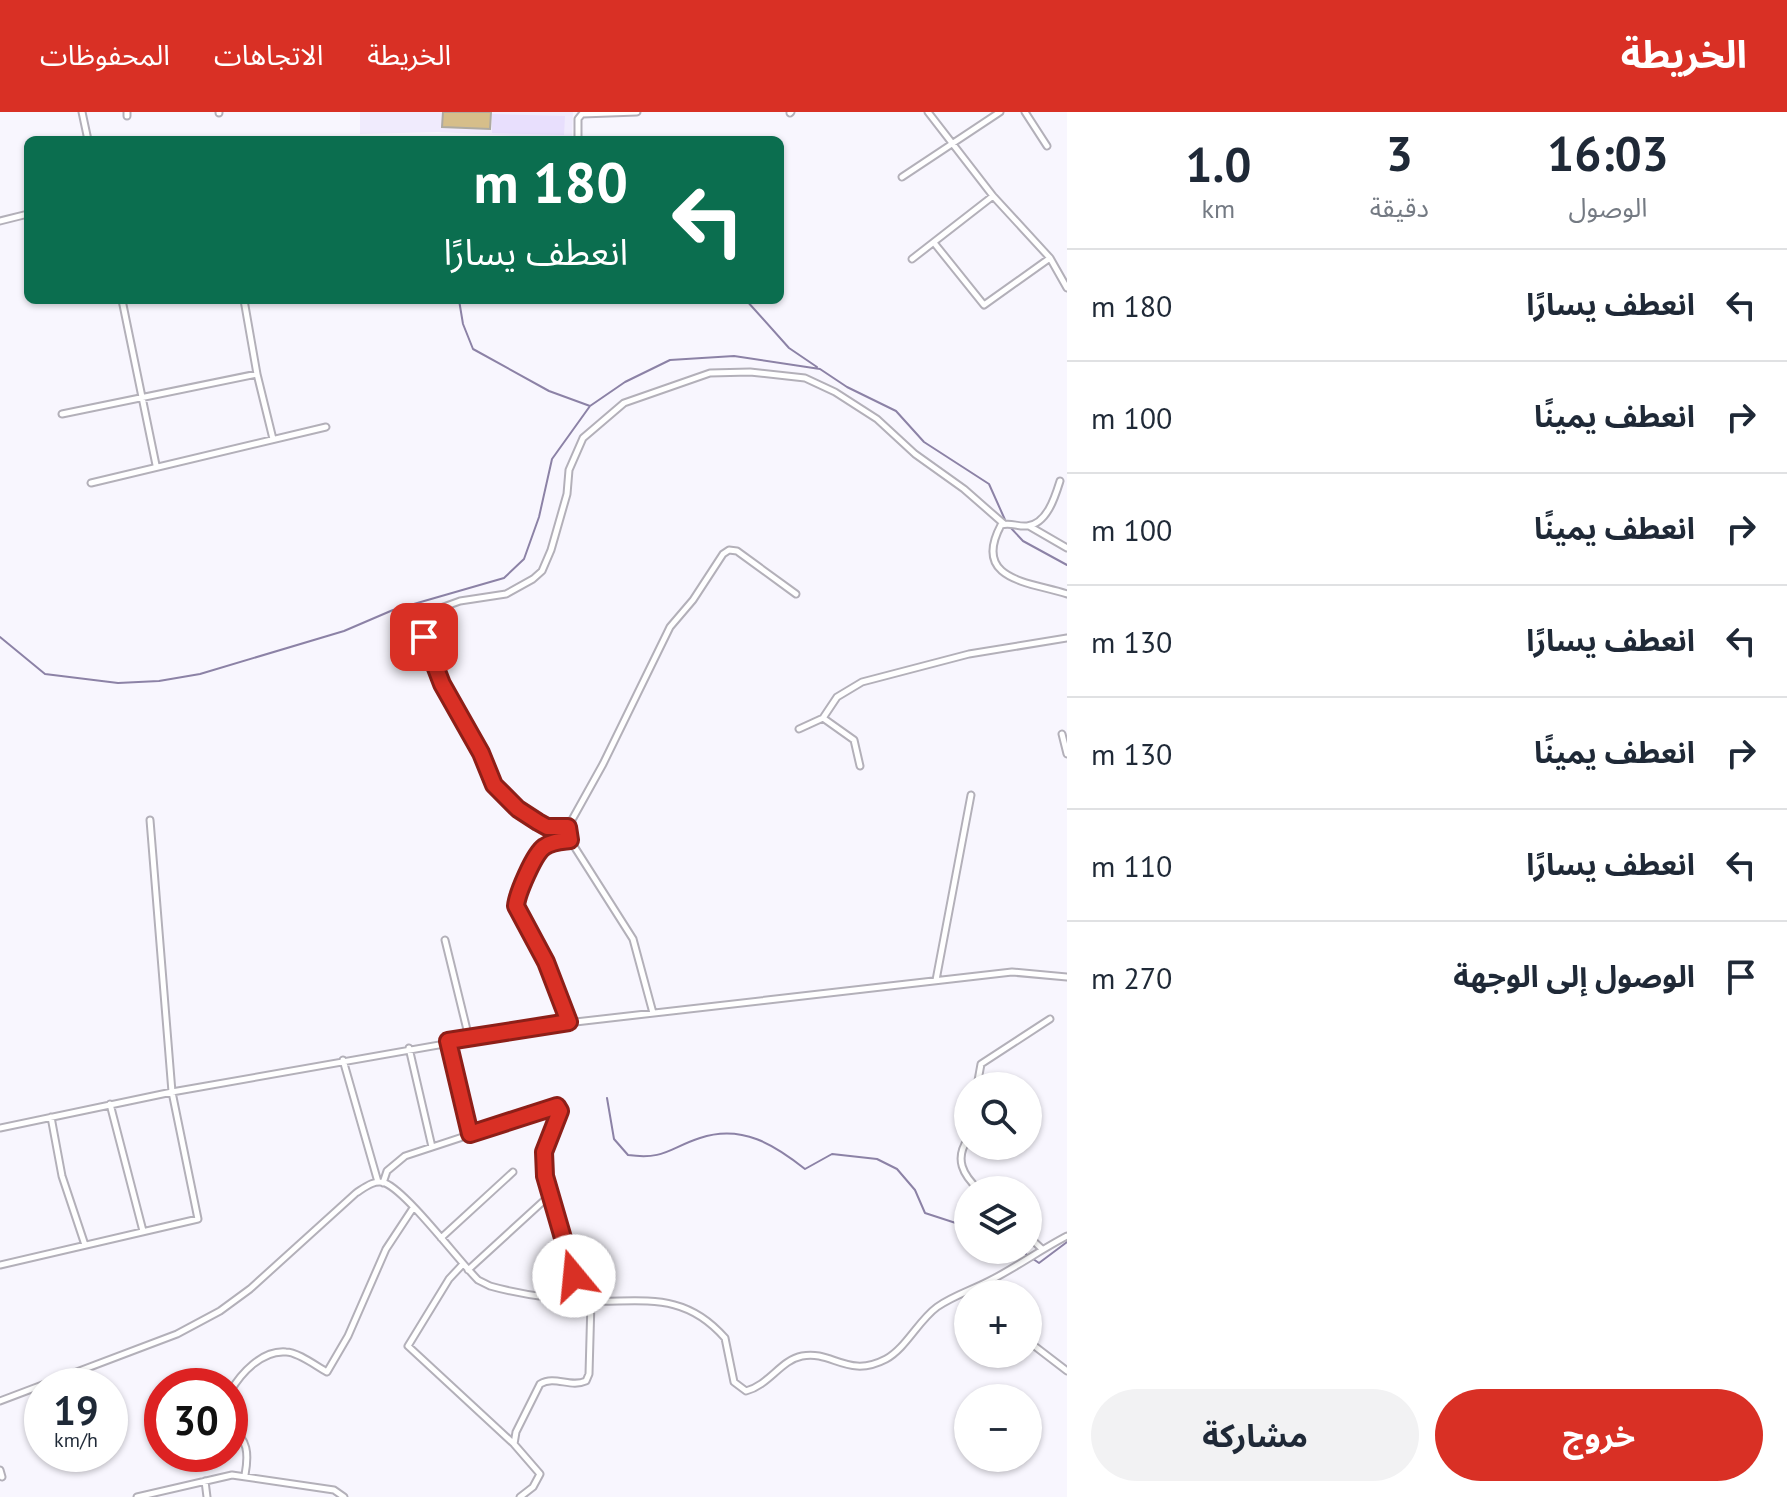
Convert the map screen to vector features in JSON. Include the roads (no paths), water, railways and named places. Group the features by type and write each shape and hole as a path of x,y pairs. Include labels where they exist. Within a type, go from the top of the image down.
{"street":[{"path":"82,112 87,136"},
{"path":"578,136 578,119 582,114 637,112"},
{"path":"928,112 993,196 1050,258 1067,288"},
{"path":"902,177 1000,112"},
{"path":"1025,112 1047,146"},
{"path":"912,259 993,196"},
{"path":"0,221 24,215"},
{"path":"935,244 984,305 1050,258"},
{"path":"123,304 156,465"},
{"path":"245,304 273,439"},
{"path":"568,827 547,827 538,822 518,809 494,785 481,753 442,684 416,617 460,601 506,594 542,571 555,536 575,453 583,438 624,403 710,373 750,372 805,378 877,419 915,454 964,489 1002,525 1029,526 1067,548"},
{"path":"62,414 257,374"},
{"path":"91,483 156,465 326,427"},
{"path":"1029,526 1048,510 1060,481"},
{"path":"1002,525 993,557 998,568 1008,577 1067,594"},
{"path":"653,1013 633,939 570,840 568,827 603,764 670,627 693,600 723,554 729,550 737,551 796,594"},
{"path":"799,729 823,718 837,697 862,682 969,654 1067,638"},
{"path":"823,718 854,740 860,766"},
{"path":"1062,734 1067,754"},
{"path":"936,980 971,795"},
{"path":"0,1265 198,1219 172,1092 150,820"},
{"path":"569,1022 546,962 516,906 536,857 545,847 570,840"},
{"path":"445,940 469,1038"},
{"path":"0,1128 343,1060 569,1022 1012,972 1067,977"},
{"path":"980,1072 981,1064 1050,1019"},
{"path":"448,1041 470,1134"},
{"path":"409,1048 432,1147"},
{"path":"343,1060 381,1183 413,1208 478,1280 511,1292 591,1301 656,1299 671,1302 703,1319 725,1338 734,1382 746,1391 767,1382 788,1361 800,1356 814,1355 851,1367 868,1366 888,1358 938,1306 954,1298"},
{"path":"110,1104 143,1231"},
{"path":"381,1183 393,1163 557,1106 560,1111 544,1152 550,1195 582,1300"},
{"path":"51,1117 62,1176 85,1245"},
{"path":"441,1238 513,1172"},
{"path":"0,1401 177,1334 220,1311 250,1289 356,1193 367,1185 381,1183"},
{"path":"468,1270 550,1195"},
{"path":"248,1371 270,1355 288,1351 327,1372 348,1336 386,1249 413,1208"},
{"path":"1042,1249 1067,1236"},
{"path":"463,1264 449,1279 408,1346 514,1444 540,1474 533,1487 520,1497"},
{"path":"992,1280 1018,1264"},
{"path":"514,1444 516,1432 540,1384 552,1380 572,1384 586,1381 589,1374 591,1301"},
{"path":"1042,1352 1067,1371"},
{"path":"137,1497 245,1475 334,1490 344,1497"},
{"path":"205,1481 207,1497"}],"waterway":[{"path":"460,304 463,324 473,349 549,391 590,406"},
{"path":"750,304 789,348 817,367"},
{"path":"0,637 45,674 118,683 159,681 200,674 344,631 393,610 504,578 524,559 539,517 552,459 590,406 625,382 670,360 734,356 820,369 847,387 896,411 924,442 989,484 1006,522"},
{"path":"1010,527 1023,541 1067,565"},
{"path":"607,1098 614,1139 628,1155 650,1156 700,1138 730,1134 744,1135 770,1145 805,1169 832,1154 877,1159 897,1169 915,1190 925,1213 954,1222"},
{"path":"1042,1261 1067,1242"}]}
